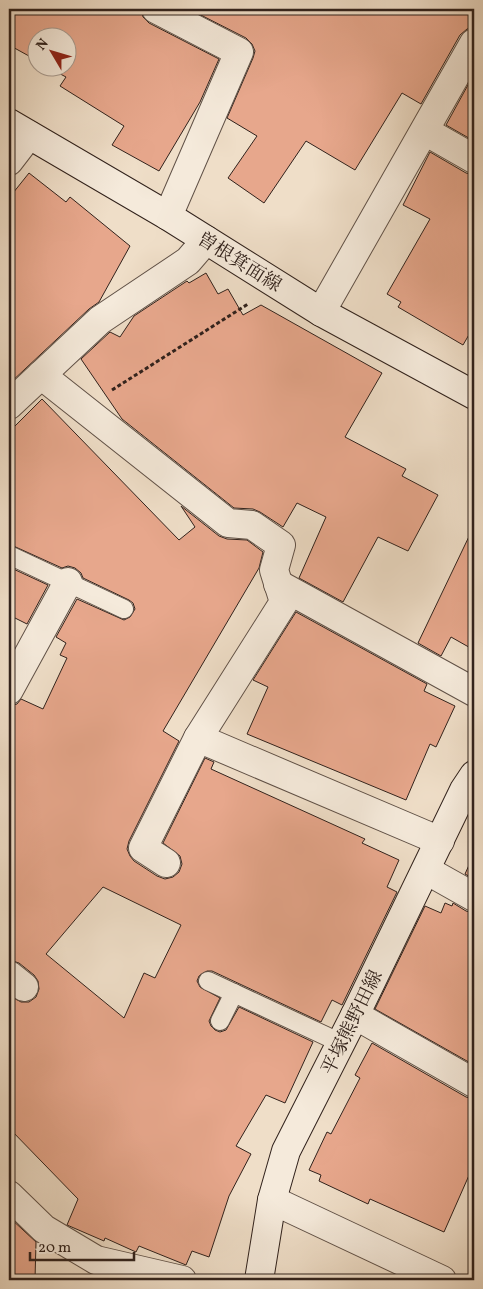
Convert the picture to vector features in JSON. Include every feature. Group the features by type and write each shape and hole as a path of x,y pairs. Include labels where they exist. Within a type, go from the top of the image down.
{"street":[{"path":"156,9 239,52 168,216"},
{"path":"321,312 474,43"},
{"path":"9,161 19,129"},
{"name":"曽根箕面線","path":"19,129 168,216 321,312 474,396"},
{"path":"424,131 474,159"},
{"path":"9,404 100,320 188,261 206,240"},
{"path":"41,375 228,523 252,525 281,544 274,570 284,602 198,738 143,848 166,863"},
{"path":"11,681 68,582"},
{"path":"278,584 474,692"},
{"path":"198,738 440,841"},
{"name":"平塚熊野田線","path":"259,1280 272,1200 286,1151 355,1015 464,790 474,775"},
{"path":"426,870 474,897"},
{"path":"355,1015 474,1083"},
{"path":"9,1195 44,1229 96,1260 182,1280"},
{"path":"272,1200 442,1280"}],"lane":[{"path":"9,555 124,609"},
{"path":"208,981 341,1043"},
{"path":"220,1021 234,993"}],"path":[{"path":"84,409 141,370 257,299 269,279"}],"building":[{"path":"9,9 141,9 143,17 149,23 219,59 200,102 159,171 112,145 124,126 60,86 65,78 78,78 78,28 28,28 28,55 9,45"},
{"path":"189,9 474,9 474,27 467,29 460,35 421,104 402,93 355,170 306,141 264,203 228,178 257,136 227,118 255,51 252,44 246,38"},
{"path":"474,74 474,141 446,125"},
{"path":"430,152 466,173 474,175 474,326 463,345 398,307 401,302 387,294 430,219 403,205"},
{"path":"29,173 66,202 70,197 130,246 99,302 89,309 9,384 9,198"},
{"path":"206,273 218,294 228,289 243,315 261,305 382,373 345,437 406,469 402,476 438,495 408,551 378,537 343,602 299,578 326,517 297,503 283,527 253,509 234,508 122,419 81,359 110,332 120,337 134,316 187,281 189,283"},
{"path":"42,399 179,540 195,527 181,506 219,536 227,539 247,540 263,552 259,568 163,731 179,741 129,841 127,849 134,861 165,879 173,877 179,872 182,864 180,856 163,843 205,758 214,762 211,769 365,839 362,843 399,860 387,887 397,892 342,1005 332,1000 321,1022 212,971 207,971 199,976 197,981 200,987 220,998 209,1021 215,1030 220,1032 226,1030 239,1007 313,1042 285,1103 266,1095 236,1146 251,1154 229,1196 209,1257 192,1251 186,1265 139,1246 136,1252 105,1238 104,1241 67,1225 78,1199 9,1128 9,995 21,1002 29,1002 36,997 39,989 38,981 34,975 19,963 9,960 9,706 17,704 21,699 43,709 67,658 60,655 66,643 56,637 77,599 124,620 130,617 135,609 133,603 129,600 83,578 81,573 75,568 68,566 62,568 9,544 9,432","holes":["103,887 181,925 155,978 144,973 124,1018 46,954"]},
{"path":"474,526 474,650 451,637 441,656 418,643"},
{"path":"9,567 48,585 27,624 9,615"},
{"path":"296,612 427,684 424,691 455,706 436,747 430,744 406,800 247,734 268,687 253,680"},
{"path":"474,854 474,879 465,874"},
{"path":"445,903 452,906 453,903 466,911 474,913 474,1065 375,1009 425,906 441,913"},
{"path":"372,1043 466,1097 474,1099 474,1164 444,1232 370,1199 368,1204 319,1181 321,1175 309,1170 327,1132 331,1134 360,1078 355,1075"},
{"path":"9,1217 36,1242 35,1280 9,1280"}]}
